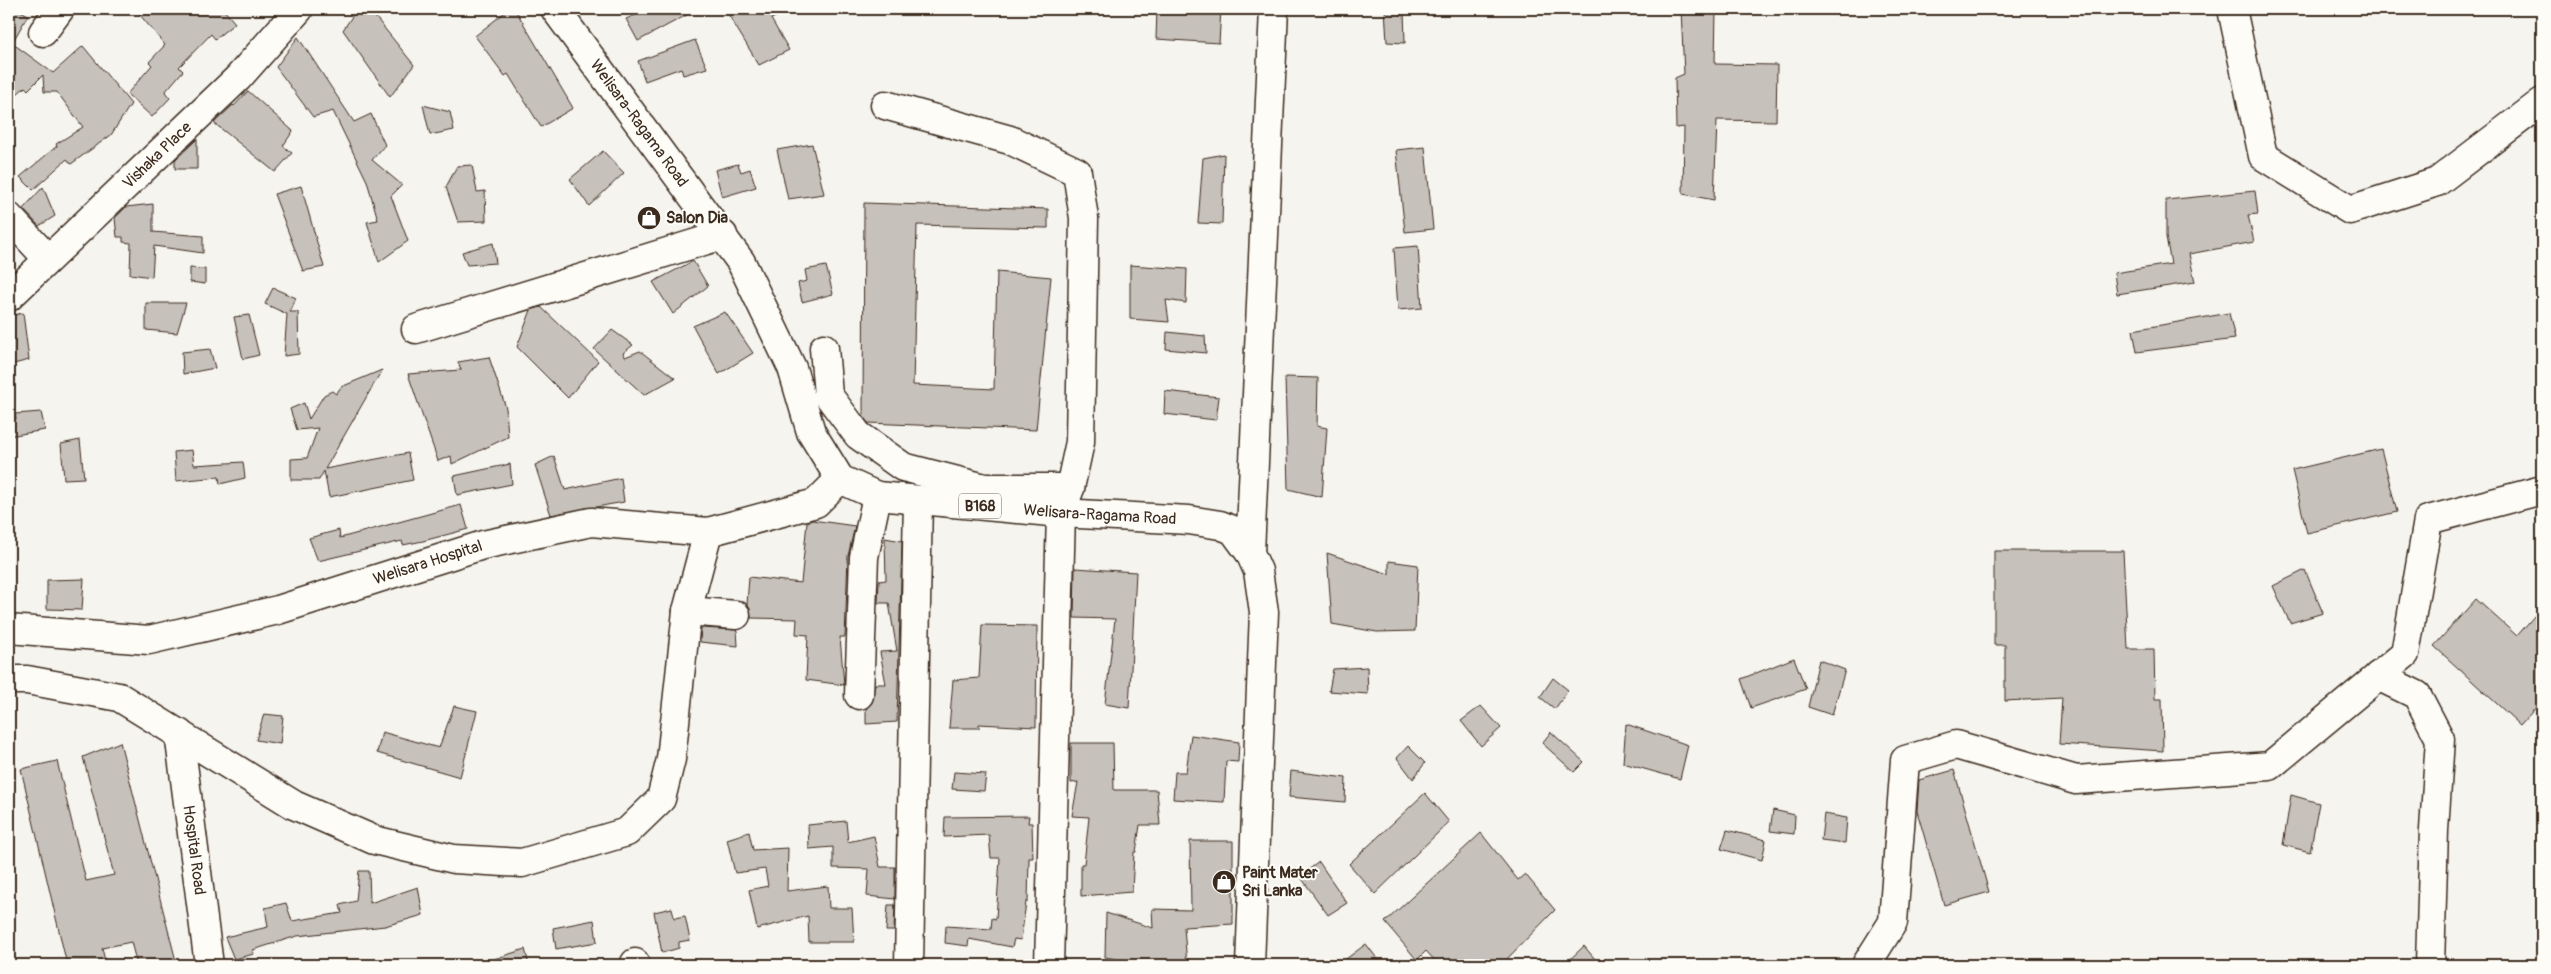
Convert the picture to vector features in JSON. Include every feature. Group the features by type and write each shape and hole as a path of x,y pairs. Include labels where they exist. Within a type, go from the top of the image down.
{"street":[{"path":"42,32 60,9"},
{"name":"Vishaka Place","path":"9,297 47,258 238,78 299,9"},
{"name":"Welisara-Ragama Road","path":"554,9 723,235 741,262 792,368 811,432 840,479 876,496 1061,513 1189,520 1220,525 1233,530 1250,553 1258,571 1264,612 1250,965"},
{"path":"1250,553 1274,9"},
{"path":"2232,9 2263,156 2350,210 2438,182 2542,102"},
{"path":"885,105 1010,140 1077,172 1084,218 1080,442 1070,488 1061,513 1049,965"},
{"path":"9,217 47,258"},
{"path":"416,328 723,235"},
{"path":"824,348 828,395 858,435 903,467 984,488 1070,488"},
{"name":"Welisara Hospital","path":"9,629 149,640 278,610 483,545 591,522 708,532 816,503 840,479"},
{"path":"1866,965 1893,922 1905,760 1956,745 2076,780 2270,766 2405,654 2428,520 2542,490"},
{"path":"859,695 864,557 876,496"},
{"path":"909,965 918,500"},
{"path":"9,680 27,680 119,697 294,805 374,840 454,859 522,863 627,832 661,799 671,759 687,611 708,532"},
{"path":"687,611 736,615"},
{"path":"2378,676 2417,695 2440,739 2434,830 2430,965"},
{"name":"Hospital Road","path":"179,733 209,965"}],"building":[{"path":"9,9 17,9 28,15 12,43 53,73 83,46 131,104 111,135 71,164 67,159 33,190 20,177 57,146 56,144 83,127 57,92 44,92 43,75 28,90 25,87 9,101"},
{"path":"135,9 223,9 235,23 215,39 211,34 179,67 183,71 165,92 170,98 152,117 127,94 152,65 149,62 165,45"},
{"path":"357,9 369,9 414,65 390,97 343,30"},
{"path":"509,9 515,9 573,108 541,127 508,74 505,76 475,36"},
{"path":"650,9 698,9 638,41 626,19"},
{"path":"725,9 792,9 771,19 789,50 759,65"},
{"path":"1157,9 1221,9 1219,43 1156,39"},
{"path":"1385,9 1404,9 1405,43 1387,42"},
{"path":"1681,9 1716,9 1715,64 1777,65 1776,121 1717,120 1714,200 1683,194 1684,127 1676,128 1675,78 1684,74"},
{"path":"298,37 354,122 371,114 385,145 372,160 402,185 391,196 408,241 379,262 367,222 378,220 367,181 333,111 313,117 276,67"},
{"path":"695,40 707,68 683,75 681,68 645,81 638,61"},
{"path":"248,91 293,131 283,146 292,153 275,172 214,123"},
{"path":"423,105 450,112 454,130 430,135"},
{"path":"197,139 197,169 175,169 175,160"},
{"path":"812,144 824,194 788,199 777,150"},
{"path":"1425,147 1433,229 1405,232 1396,150"},
{"path":"603,151 624,173 589,206 570,179"},
{"path":"1224,154 1222,224 1198,223 1203,158"},
{"path":"738,164 741,172 750,169 756,187 722,197 715,170"},
{"path":"472,165 477,192 485,191 486,221 458,222 446,187 457,166"},
{"path":"301,186 324,267 303,271 274,194"},
{"path":"43,187 55,216 39,226 23,209"},
{"path":"2255,191 2258,214 2248,215 2254,242 2189,254 2195,282 2117,294 2114,273 2171,264 2166,237 2166,200"},
{"path":"864,203 1048,209 1048,228 917,225 913,385 994,389 997,272 1051,277 1036,430 868,423 863,416"},
{"path":"153,204 153,232 203,236 203,253 154,246 152,277 130,274 131,243 123,242 123,237 117,237 115,218 126,207"},
{"path":"493,243 496,263 467,265 462,252"},
{"path":"1418,246 1422,308 1398,310 1394,248"},
{"path":"693,261 708,286 673,314 653,282"},
{"path":"1130,265 1187,269 1186,303 1166,300 1169,322 1130,319"},
{"path":"826,266 833,294 802,302 798,283 807,281 805,270"},
{"path":"190,268 205,269 205,284 190,282"},
{"path":"273,288 296,298 290,312 298,312 299,354 284,356 287,314 265,304"},
{"path":"146,303 186,303 177,333 146,330"},
{"path":"541,307 598,361 568,398 517,347 531,310"},
{"path":"725,312 753,353 719,374 693,326"},
{"path":"23,313 29,360 10,365 9,316"},
{"path":"2229,313 2235,339 2137,352 2133,330"},
{"path":"249,315 259,355 243,359 234,317"},
{"path":"612,330 633,345 623,353 625,357 640,351 675,378 644,395 594,349"},
{"path":"1167,332 1205,336 1206,353 1166,349"},
{"path":"210,349 215,368 183,374 182,352"},
{"path":"489,357 506,408 508,437 452,464 451,456 438,461 408,374 461,370 458,362"},
{"path":"382,370 325,469 408,453 413,480 329,497 324,471 319,480 291,480 291,459 307,458 318,428 297,430 290,409 304,403 309,419 324,395 332,391 336,394 341,387"},
{"path":"1285,377 1318,378 1317,426 1327,428 1322,497 1288,489"},
{"path":"1165,391 1219,397 1216,420 1164,414"},
{"path":"41,412 45,430 9,436 9,421 16,419 15,414"},
{"path":"80,440 84,478 64,479 61,444"},
{"path":"2381,449 2397,512 2307,533 2292,470"},
{"path":"192,450 194,465 243,462 245,478 220,484 219,477 176,481 174,452"},
{"path":"554,456 565,490 621,478 624,502 551,515 535,465"},
{"path":"510,464 512,484 457,495 454,476"},
{"path":"461,505 468,529 423,541 403,545 402,541 318,561 309,538 339,530 340,538"},
{"path":"812,520 855,526 848,556 845,637 840,637 844,685 806,680 808,635 796,634 797,619 751,618 750,609 747,604 749,577 801,583 807,522"},
{"path":"885,538 902,541 897,722 866,724 866,709 872,703 875,684 886,684 880,652 897,651 889,603 878,603 879,581 886,580"},
{"path":"1994,551 2123,551 2128,649 2154,649 2155,699 2162,699 2163,751 2059,744 2062,698 2005,701 2005,645 1994,645"},
{"path":"1327,553 1389,574 1389,561 1418,565 1415,631 1377,632 1332,624"},
{"path":"1075,568 1136,572 1129,708 1105,704 1115,619 1074,618"},
{"path":"2305,570 2323,613 2290,623 2273,586"},
{"path":"84,579 82,610 47,609 47,580"},
{"path":"2476,599 2517,636 2542,607 2542,701 2520,725 2434,646"},
{"path":"982,625 1037,626 1036,727 979,724 979,728 949,728 953,680 979,678"},
{"path":"701,628 737,630 738,646 700,642"},
{"path":"1794,658 1806,689 1751,708 1741,679"},
{"path":"1819,660 1845,670 1832,715 1808,707"},
{"path":"1367,667 1368,694 1329,691 1333,669"},
{"path":"1553,678 1568,690 1555,709 1540,697"},
{"path":"454,706 477,711 460,777 377,753 382,732 439,748"},
{"path":"1481,706 1501,728 1481,746 1461,721"},
{"path":"264,714 283,716 280,744 256,740"},
{"path":"1626,724 1688,745 1680,779 1623,763"},
{"path":"1551,732 1584,762 1574,772 1542,743"},
{"path":"1191,735 1239,742 1238,762 1226,761 1224,802 1173,799 1175,772 1186,772"},
{"path":"120,742 176,961 159,965 137,965 131,942 102,948 106,965 67,965 21,769 57,761 86,881 114,875 83,757"},
{"path":"1071,743 1113,743 1114,790 1157,790 1160,825 1140,825 1136,852 1134,852 1132,892 1081,896 1081,864 1084,864 1089,817 1072,816 1078,782 1071,783"},
{"path":"1408,746 1425,763 1413,779 1397,758"},
{"path":"1954,770 1989,892 1944,905 1917,811 1919,780"},
{"path":"1291,771 1346,778 1345,802 1289,797"},
{"path":"954,772 986,774 984,791 952,789"},
{"path":"1425,793 1449,822 1375,894 1349,864"},
{"path":"2291,795 2319,803 2310,852 2283,845"},
{"path":"1773,810 1795,815 1794,834 1770,831"},
{"path":"1824,814 1847,818 1845,843 1821,840"},
{"path":"1029,816 1028,823 1032,823 1033,858 1029,858 1028,902 1026,902 1021,940 1014,939 1012,947 969,939 968,946 945,943 946,926 991,929 992,918 996,919 1000,858 991,858 989,835 944,837 945,817"},
{"path":"846,821 848,842 874,836 880,867 895,867 895,899 867,896 869,869 833,868 833,847 809,849 808,825"},
{"path":"1727,830 1766,840 1762,860 1721,849"},
{"path":"749,832 753,850 788,848 787,891 828,886 829,908 852,908 854,942 809,942 808,916 757,929 749,890 768,886 765,869 735,873 727,839"},
{"path":"1481,833 1518,880 1525,874 1555,910 1501,965 1439,965 1426,951 1417,960 1385,922"},
{"path":"1190,841 1233,841 1233,924 1184,927 1187,965 1150,965 1105,957 1106,913 1153,928 1152,909 1191,910"},
{"path":"1319,862 1347,903 1328,915 1300,876"},
{"path":"359,871 369,871 370,903 418,887 423,915 385,926 297,936 253,950 254,954 234,959 225,937 268,927 265,908 286,903 292,921 342,913 340,905 356,901"},
{"path":"888,905 895,905 894,931 886,931"},
{"path":"672,908 674,918 685,916 690,940 679,942 679,948 662,953 654,912"},
{"path":"594,920 597,942 556,949 553,928"},
{"path":"1366,944 1382,965 1338,965"},
{"path":"1584,946 1600,965 1564,965"},
{"path":"525,949 529,965 485,965 485,962"}],"place":[{"name":"Salon Dia","path":"649,218"},
{"name":"Paint Mater Sri Lanka","path":"1224,882"}]}
